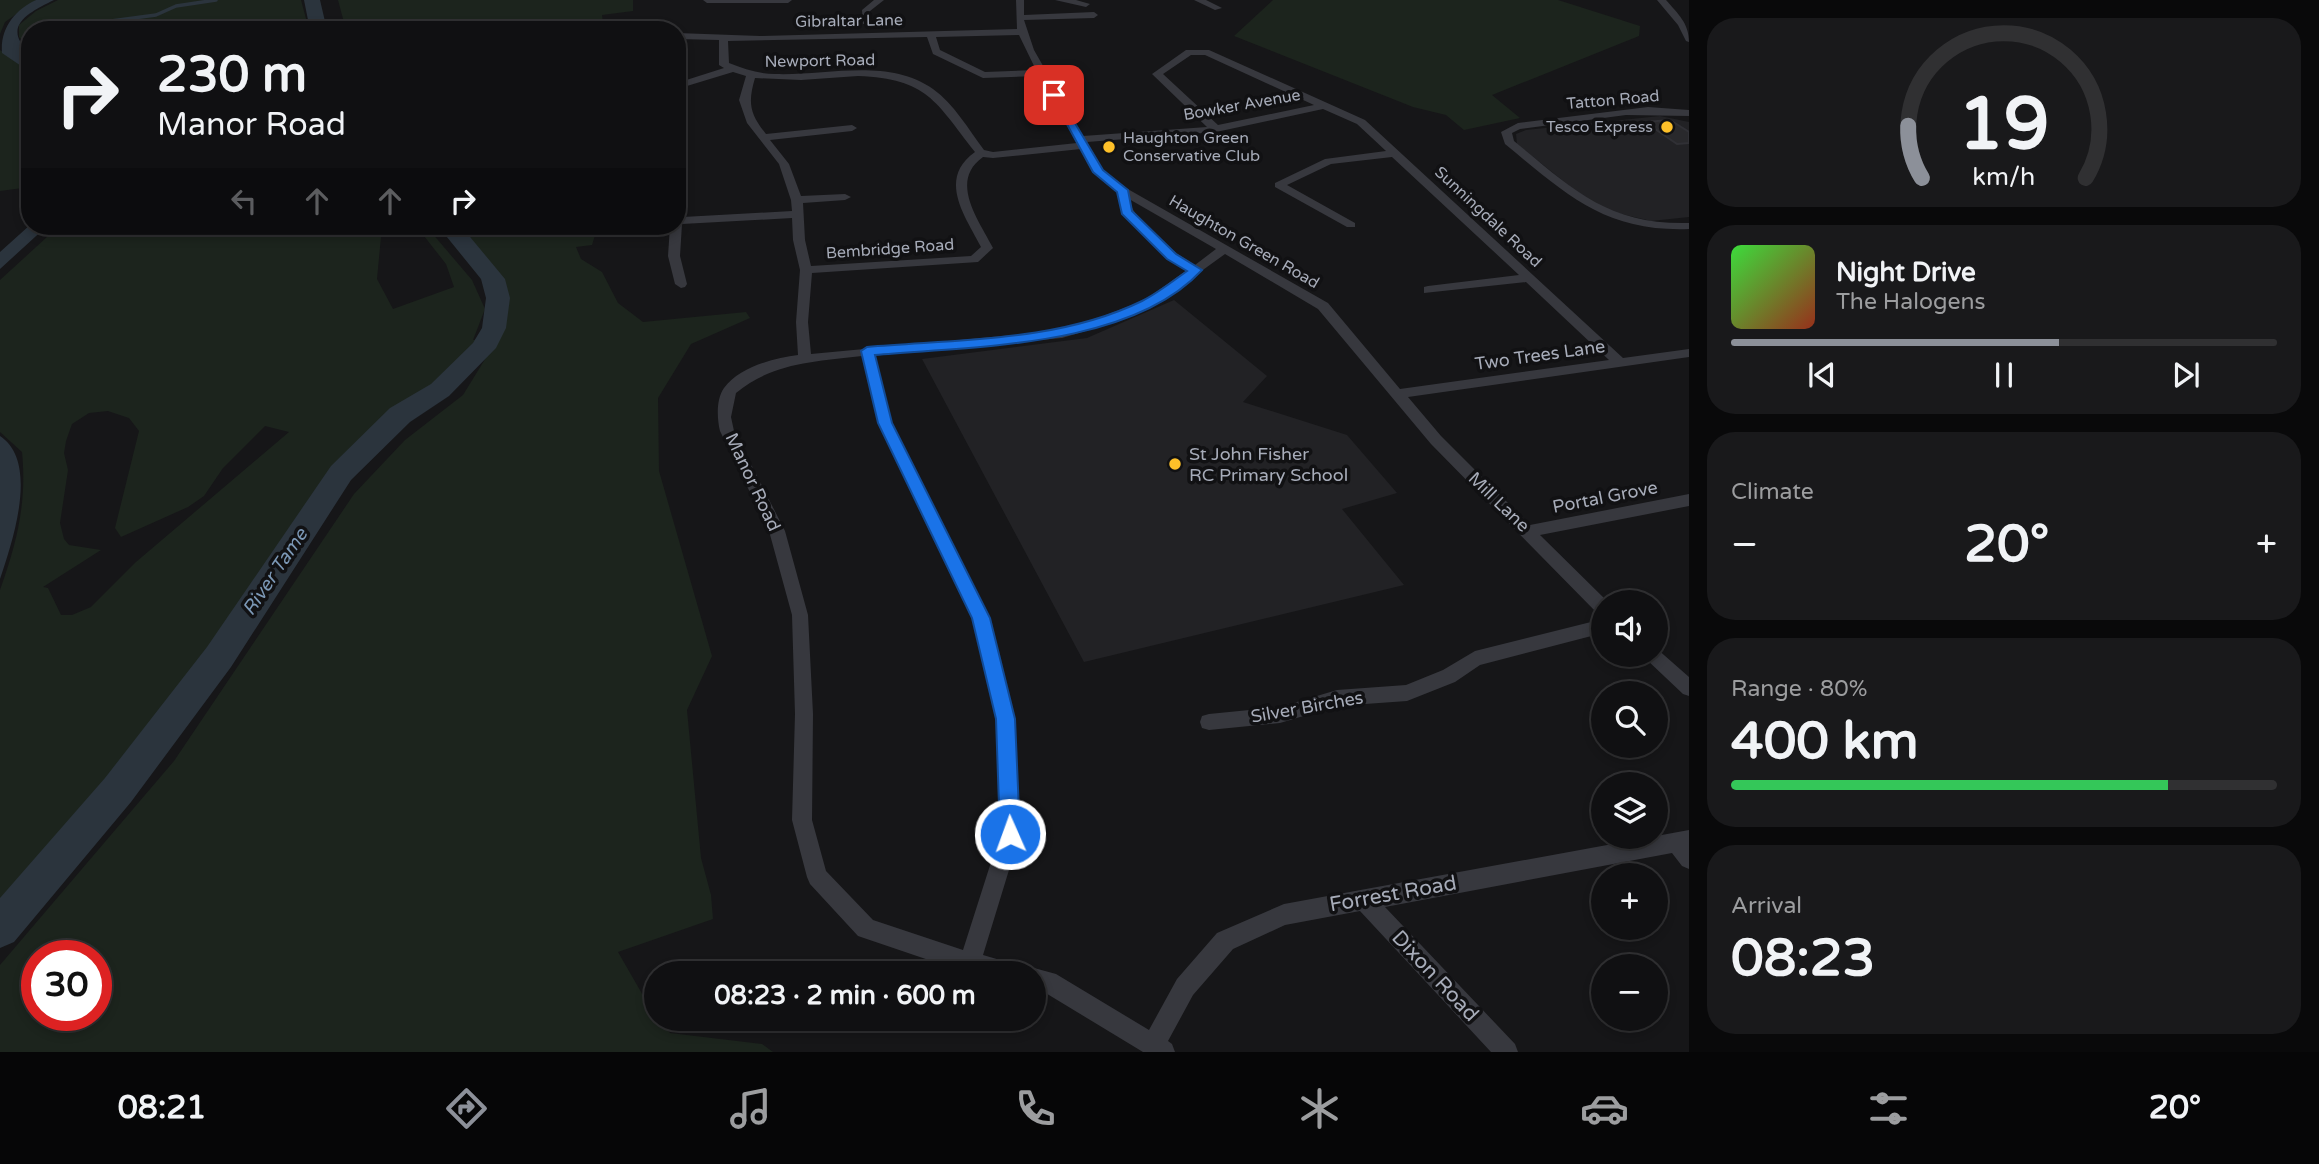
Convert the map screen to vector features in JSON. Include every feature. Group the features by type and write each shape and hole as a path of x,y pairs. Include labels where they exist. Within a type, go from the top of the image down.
{"street":[{"path":"707,0 789,0"},
{"path":"866,22 866,10 880,0"},
{"name":"Haughton Green Road","path":"1020,0 1021,32 1041,73 1099,172 1122,190 1323,306 1396,394"},
{"path":"1059,0 1086,4"},
{"path":"1661,0 1682,24 1689,39"},
{"path":"1204,1 1218,8"},
{"path":"1019,18 1094,15"},
{"name":"Gibraltar Lane","path":"686,36 1021,32"},
{"path":"931,35 936,52 983,75 1041,73"},
{"path":"723,38 724,65 731,69"},
{"name":"Sunningdale Road","path":"1216,129 1157,74 1189,52 1206,52 1360,122 1397,153 1621,363"},
{"path":"686,83 731,69"},
{"name":"Newport Road","path":"731,69 751,76 864,74 913,82 929,90 981,153"},
{"path":"751,76 744,100 752,122 784,164 797,200 796,214 806,270 802,322 805,358"},
{"name":"Bowker Avenue","path":"1081,143 1216,129 1326,105"},
{"name":"Tatton Road","path":"1689,113 1629,113 1518,126 1506,132 1509,142 1587,205 1610,217 1648,227 1689,226"},
{"path":"765,137 852,128"},
{"path":"981,153 993,155 1081,143"},
{"name":"Bembridge Road","path":"806,270 974,259 987,248 960,190 962,170 968,160 981,153"},
{"path":"1351,225 1279,185 1329,161 1397,153"},
{"name":"Haughton Green Road","path":"1122,190 1126,212 1171,256 1195,270"},
{"path":"797,200 845,197"},
{"path":"686,218 796,214"},
{"path":"676,235 674,256 681,284"},
{"name":"Manor Road","path":"964,961 866,928 817,877 802,820 804,715 800,615 778,531 727,431 724,418 729,391 738,382 763,367 805,358 1057,335 1101,322 1149,303 1226,248"},
{"path":"1428,290 1529,278"},
{"path":"867,351 885,423 981,618 1006,719 1010,834 971,961"},
{"name":"Two Trees Lane","path":"1396,394 1689,353"},
{"name":"Mill Lane","path":"1396,394 1436,440 1591,596"},
{"name":"Portal Grove","path":"1529,531 1689,500"},
{"name":"Silver Birches","path":"1209,722 1280,715 1337,698 1406,693 1449,676 1475,659 1591,629"},
{"path":"1666,667 1689,688"},
{"name":"Forrest Road","path":"1159,1048 1185,987 1225,941 1284,915 1363,899 1685,848"},
{"name":"Dixon Road","path":"1363,899 1507,1052"},
{"path":"1046,982 1159,1048"}],"shaded area":[{"path":"0,0 36,0 5,22 0,34"},
{"path":"36,0 54,0 21,21 18,35 21,43 21,66 2,53 2,44 10,21"},
{"path":"58,0 301,0 307,21 24,21 36,11"},
{"path":"338,0 633,0 633,11 602,15 603,21 344,21"},
{"path":"1273,0 1558,0 1640,26 1639,36 1492,95 1520,118 1464,130 1446,115 1413,107 1234,36"},
{"path":"0,50 21,65 21,188 0,191"},
{"path":"1660,116 1689,122 1689,217 1651,221 1613,212 1588,201 1517,144 1516,134 1526,130"},
{"path":"21,233 37,235 0,269 0,252"},
{"path":"49,235 384,235 381,237 377,279 393,309 454,287 446,264 424,236 434,235 472,280 485,309 473,340 489,338 464,369 440,390 400,415 341,473 219,657 118,790 0,928 0,590 19,522 23,471 22,452 0,432 0,280","holes":["108,411 129,418 139,431 115,528 121,537 188,507 204,496 223,468 265,426 289,432 136,562 91,607 72,615 61,615 48,588 43,587 101,550 69,545 64,539 60,523 68,470 64,453 72,424 89,413"]},
{"path":"457,235 595,235 592,245 576,247 581,259 602,272 618,303 643,322 746,312 750,318 691,344 658,398 659,471 712,656 687,710 701,858 711,895 713,919 618,952 644,997 644,1031 668,1031 762,1044 773,1052 0,1052 0,965 21,940 21,1031 112,1031 112,940 21,940 174,761 354,494 405,440 463,395 503,330 494,328 497,295 487,271"},
{"name":"St John Fisher RC Primary School","path":"1174,300 1267,376 1243,402 1347,435 1397,493 1342,509 1404,585 1084,662 922,359 1087,338"},
{"path":"0,436 12,448 19,464 21,483 16,525 0,579"}],"building":[{"name":"Tesco Express","path":"1670,120 1689,132 1689,143 1677,144 1645,122"}],"waterway":[{"path":"70,21 111,21 156,15 176,6 216,0"},
{"name":"River Tame","path":"312,0 317,21"},
{"name":"River Tame","path":"0,928 118,790 219,657 341,473 400,415 440,390 483,348 494,328 498,298 493,279 457,235"}],"place":[{"name":"Tesco Express","path":"1667,127"},
{"name":"Haughton Green Conservative Club","path":"1109,147"},
{"name":"St John Fisher RC Primary School","path":"1175,464"}],"route":[{"path":"1010,834 1006,719 981,618 885,423 867,351 1057,335 1101,322 1149,303 1195,270 1171,256 1126,212 1122,190 1099,172 1054,95"}]}
